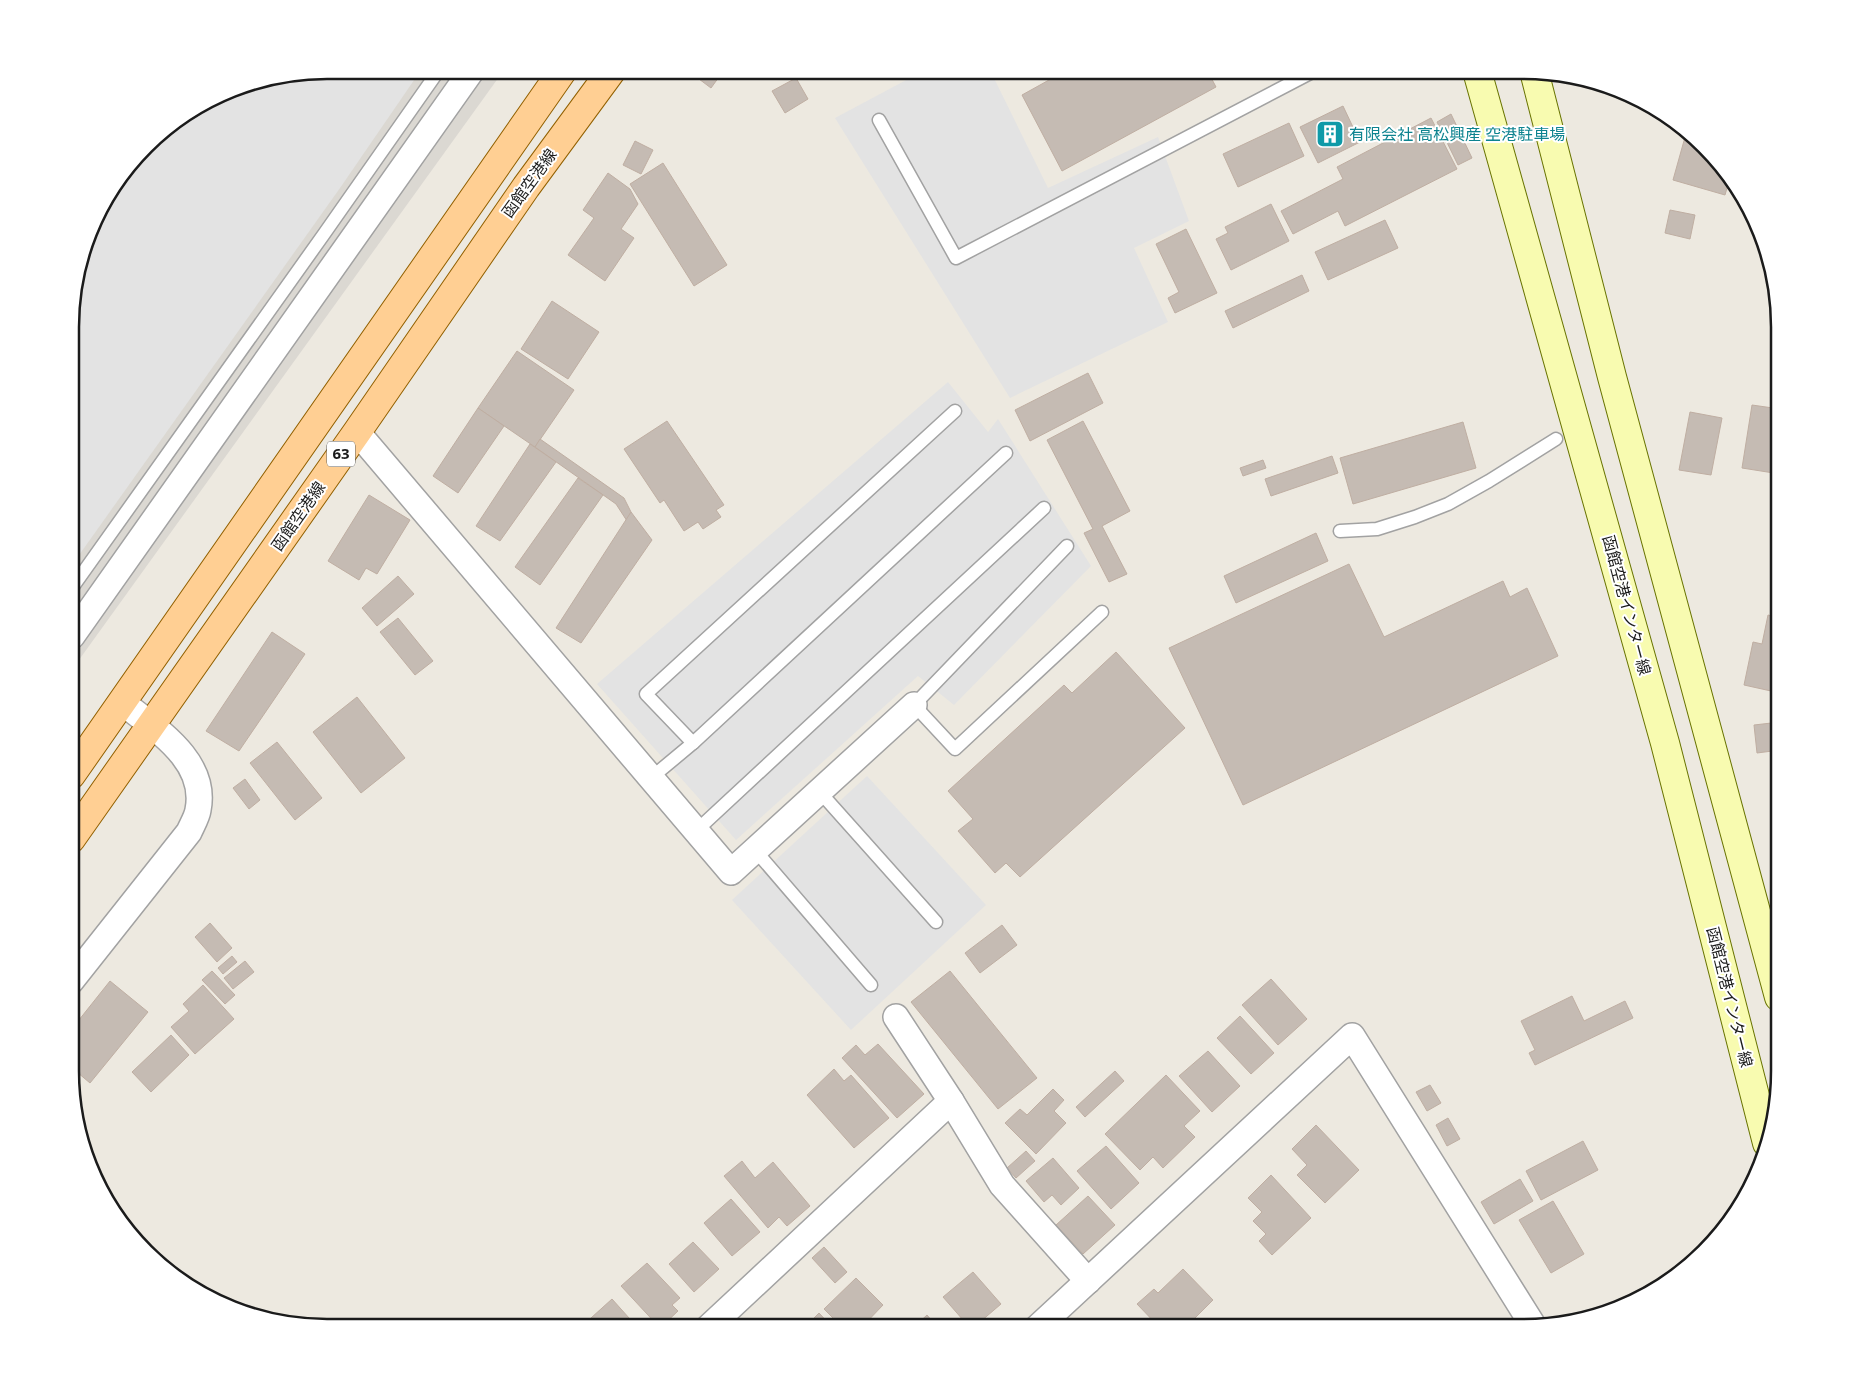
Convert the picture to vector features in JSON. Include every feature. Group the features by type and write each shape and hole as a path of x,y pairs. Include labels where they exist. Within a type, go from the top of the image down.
{"main road":[{"name":"63","path":"79,764 558,79"},
{"name":"函館空港線","path":"79,828 357,432 526,187 605,79"},
{"name":"函館空港インター線","path":"1480,79 1665,743 1764,1131"},
{"path":"1536,79 1612,377 1771,965"}],"street":[{"path":"79,626 466,79"},
{"path":"357,432 731,872 914,705"},
{"path":"79,971 189,832 198,811 199,789 191,767 176,746 122,702"},
{"path":"896,1017 951,1101 1002,1186 1088,1281"},
{"path":"1047,1319 1352,1036 1529,1319"},
{"path":"718,1319 951,1101"}],"lane":[{"path":"79,578 433,79"},
{"path":"879,120 956,258 1299,79"},
{"path":"693,743 646,694 955,411"},
{"path":"1340,531 1376,529 1448,504 1556,439"},
{"path":"651,778 693,743 1006,453"},
{"path":"696,831 1044,508"},
{"path":"1067,546 914,705 955,749 1102,612"},
{"path":"819,791 936,922"},
{"path":"755,850 871,986"}],"shaded area":[{"path":"311,79 498,79 79,660 79,311 87,263 92,247 104,217 130,176 151,151 189,121 217,104 263,87"},
{"path":"311,79 415,79 340,188 79,555 79,311 81,294 87,263 104,217 130,176 151,151 176,130 217,104 247,92 263,87"},
{"path":"908,79 994,79 1048,188 1158,137 1189,221 1134,248 1168,322 1010,398 835,118"},
{"path":"948,382 988,432 998,419 1091,566 954,705 918,676 736,840 597,684"},
{"path":"867,776 986,905 851,1030 732,900"}],"building":[{"path":"699,79 718,79 711,88"},
{"path":"797,79 808,99 785,113 772,91"},
{"path":"1051,79 1212,79 1216,87 1062,171 1022,95"},
{"name":"有限会社 高松興産 空港駐車場","path":"1343,106 1360,142 1318,163 1300,127"},
{"path":"1451,114 1472,158 1458,165 1437,122"},
{"path":"1431,118 1457,169 1345,226 1338,211 1293,234 1281,211 1343,179 1337,167"},
{"path":"1289,123 1304,156 1238,187 1223,154"},
{"path":"1685,138 1710,163 1727,187 1725,195 1673,180"},
{"path":"635,141 653,150 641,174 623,165"},
{"path":"663,163 727,265 694,286 630,184"},
{"path":"608,173 630,189 638,204 621,229 634,238 605,281 568,255 594,218 583,210"},
{"path":"1271,204 1289,241 1231,270 1216,239 1228,233 1225,227"},
{"path":"1670,210 1695,215 1690,239 1665,233"},
{"path":"1385,220 1398,248 1328,280 1315,252"},
{"path":"1186,229 1217,293 1175,313 1168,298 1179,292 1156,244"},
{"path":"1302,275 1309,291 1233,328 1225,311"},
{"path":"552,301 599,332 568,379 521,349"},
{"path":"517,351 574,390 535,447 478,408"},
{"path":"1088,373 1103,403 1030,441 1015,410"},
{"path":"1752,405 1771,408 1771,473 1742,468"},
{"path":"478,408 504,426 458,493 433,476"},
{"path":"1690,412 1722,418 1711,475 1679,470"},
{"path":"667,421 724,505 716,510 721,517 703,529 698,522 684,531 664,500 660,503 624,449"},
{"path":"1083,421 1130,511 1102,526 1127,574 1109,582 1084,533 1093,529 1047,440"},
{"path":"1463,422 1476,468 1353,504 1340,458"},
{"path":"540,439 624,498 631,512 627,521 616,504 535,447"},
{"path":"530,444 556,462 500,541 476,526"},
{"path":"1332,456 1338,473 1271,496 1265,479"},
{"path":"1263,460 1266,468 1243,476 1240,468"},
{"path":"578,478 603,495 540,585 515,567"},
{"path":"369,495 410,520 377,574 366,568 359,580 328,561"},
{"path":"631,512 652,540 581,643 556,628"},
{"path":"1316,533 1328,561 1236,603 1224,576"},
{"path":"1349,564 1384,637 1503,581 1510,597 1527,588 1558,656 1243,805 1169,648"},
{"path":"398,576 414,594 377,626 362,608"},
{"path":"1768,615 1771,616 1771,691 1744,685 1753,642 1762,644"},
{"path":"398,618 433,661 415,675 380,632"},
{"path":"272,632 305,654 239,751 206,731"},
{"path":"1116,652 1185,728 1020,877 1006,863 995,873 958,831 973,819 948,791 1064,685 1072,693"},
{"path":"357,697 405,758 361,793 313,732"},
{"path":"1771,723 1771,751 1757,753 1754,725"},
{"path":"277,742 322,798 295,820 250,763"},
{"path":"245,779 260,800 249,809 233,788"},
{"path":"210,923 232,948 217,962 195,937"},
{"path":"1002,925 1017,945 980,973 965,953"},
{"path":"232,956 237,962 223,974 218,968"},
{"path":"245,961 254,972 233,989 224,978"},
{"path":"212,971 235,995 225,1004 202,980"},
{"path":"950,971 1037,1078 998,1109 911,1002"},
{"path":"1271,979 1307,1019 1278,1045 1242,1005"},
{"path":"110,981 148,1012 90,1083 79,1074 79,1020"},
{"path":"203,985 234,1019 195,1054 171,1027 189,1011 183,1004"},
{"path":"1572,996 1584,1021 1625,1001 1633,1018 1535,1065 1529,1053 1535,1050 1521,1021"},
{"path":"1240,1016 1274,1053 1251,1074 1217,1038"},
{"path":"171,1035 189,1055 151,1092 132,1072"},
{"path":"878,1044 924,1094 897,1118 842,1058 856,1045 865,1055"},
{"path":"1208,1051 1240,1086 1212,1112 1179,1076"},
{"path":"834,1069 844,1081 851,1075 889,1118 854,1148 807,1095"},
{"path":"1115,1071 1124,1081 1085,1117 1076,1107"},
{"path":"1166,1075 1200,1111 1184,1126 1195,1137 1163,1168 1153,1157 1140,1170 1105,1134"},
{"path":"1430,1085 1441,1103 1427,1111 1416,1092"},
{"path":"1053,1089 1064,1100 1054,1111 1066,1123 1036,1154 1005,1123 1020,1109 1027,1115"},
{"path":"1448,1118 1460,1139 1447,1146 1436,1125"},
{"path":"1316,1125 1359,1170 1325,1203 1297,1175 1307,1165 1292,1149"},
{"path":"1583,1141 1598,1170 1541,1200 1526,1171"},
{"path":"1106,1146 1139,1183 1111,1209 1077,1171"},
{"path":"1026,1151 1035,1161 1016,1178 1007,1168"},
{"path":"1053,1158 1079,1188 1061,1205 1052,1195 1044,1202 1026,1181"},
{"path":"742,1161 755,1178 773,1162 810,1206 787,1226 779,1217 768,1228 724,1176"},
{"path":"1271,1175 1311,1218 1272,1255 1259,1241 1266,1234 1253,1221 1262,1212 1248,1198"},
{"path":"1520,1179 1533,1201 1494,1224 1481,1202"},
{"path":"1088,1196 1115,1225 1083,1254 1056,1225"},
{"path":"731,1199 760,1232 732,1256 704,1223"},
{"path":"1553,1201 1584,1254 1551,1273 1519,1220"},
{"path":"693,1242 719,1269 694,1292 669,1264"},
{"path":"824,1247 847,1272 835,1283 812,1258"},
{"path":"647,1263 680,1298 672,1305 678,1311 670,1319 652,1319 621,1286"},
{"path":"1183,1269 1213,1300 1194,1319 1151,1319 1137,1304 1154,1289 1158,1293"},
{"path":"973,1272 1001,1304 984,1319 962,1319 943,1297"},
{"path":"856,1278 883,1305 870,1319 834,1319 824,1309"},
{"path":"612,1299 630,1319 590,1319"},
{"path":"819,1313 825,1319 813,1319"}],"place":[{"name":"有限会社 高松興産 空港駐車場","path":"1330,134"}]}
